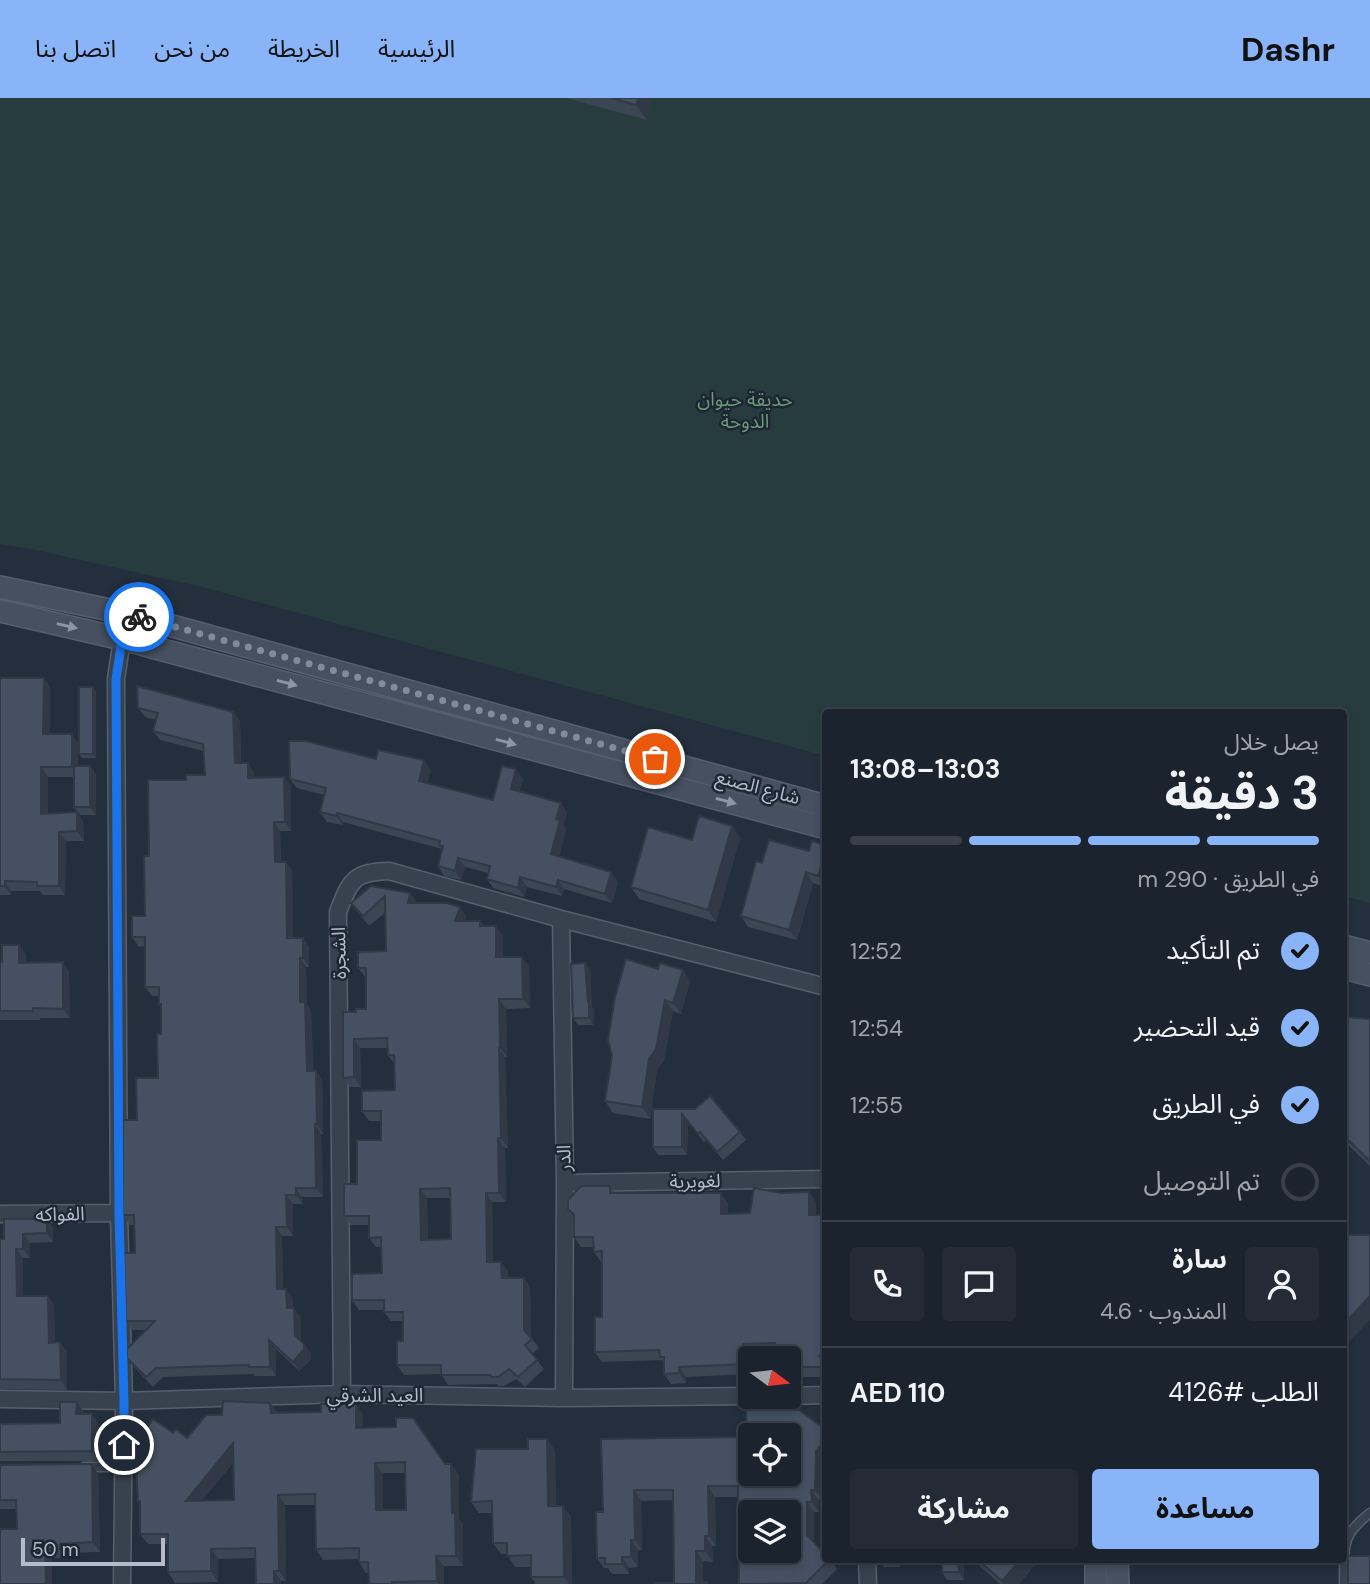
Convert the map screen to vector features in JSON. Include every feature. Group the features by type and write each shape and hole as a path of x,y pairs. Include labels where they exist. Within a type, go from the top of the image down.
{"street":[{"name":"شارع الصنع","path":"0,587 129,614 822,805"},
{"name":"شارع الصنع","path":"0,611 122,639 822,827"},
{"path":"122,1584 124,1401 119,1213 116,679 129,614"},
{"path":"408,715 415,693"},
{"name":"الشجرة","path":"342,1394 338,912 346,891 357,876 373,871 389,871 561,919 822,986"},
{"name":"الدر","path":"561,919 565,1183 564,1398"},
{"path":"1347,947 1370,953"},
{"path":"1347,969 1370,975"},
{"name":"لغويرية","path":"565,1183 822,1179"},
{"name":"الفواكه","path":"0,1214 119,1213"},
{"name":"العيد الشرقي","path":"0,1399 124,1401 342,1394 564,1398 738,1396"},
{"path":"802,1396 822,1395"},
{"path":"867,1563 868,1584"},
{"path":"1096,1563 1096,1584"},
{"path":"1117,1563 1118,1584"}],"lane":[{"path":"69,1467 123,1467"},
{"path":"1347,1540 1355,1525 1370,1513"},
{"path":"1344,1584 1345,1563"}],"green space":[{"name":"حديقة حيوان الدوحة","path":"0,98 1370,98 1370,903 1347,897 1347,709 822,709 822,755 202,587 0,544"}],"building":[{"path":"611,98 638,98 636,105"},
{"path":"0,678 44,678 43,734 72,734 72,767 41,767 41,814 77,812 77,831 59,832 59,886 5,881 5,886 0,886"},
{"path":"137,686 233,712 235,763 248,763 248,778 284,777 285,822 274,822 275,862 286,862 287,938 303,938 300,1002 305,1002 307,1071 316,1071 316,1188 296,1188 296,1195 286,1195 287,1227 276,1227 277,1289 286,1289 287,1308 294,1308 295,1335 304,1344 304,1349 293,1362 269,1340 270,1367 249,1365 156,1368 146,1377 127,1358 127,1349 155,1321 126,1321 124,1253 135,1253 134,1215 123,1215 123,1120 137,1120 136,1078 158,1078 157,1034 161,1034 159,987 145,987 145,937 132,937 132,916 145,916 144,856 149,856 148,780 186,780 186,775 205,775 203,744 153,731 158,713 138,708"},
{"path":"79,687 93,687 93,754 79,754"},
{"path":"289,741 306,741 376,759 378,750 424,760 419,781 493,800 502,766 516,769 511,789 561,803 556,819 560,820 551,854 611,872 605,894 558,880 556,887 520,877 518,888 487,879 490,866 458,858 455,871 438,866 443,846 439,845 440,841 337,813 336,816 320,812 326,788 290,779"},
{"path":"74,766 90,766 90,807 74,807"},
{"path":"699,816 732,826 708,910 631,887 648,827 692,840"},
{"path":"769,840 809,851 812,841 822,844 822,864 818,876 806,872 789,930 741,916 756,861 762,863"},
{"path":"371,886 410,893 408,903 447,903 460,907 455,921 480,921 480,926 496,926 496,957 522,957 523,999 499,999 499,1193 486,1193 487,1262 501,1262 502,1278 524,1278 524,1330 532,1339 525,1345 537,1360 518,1377 509,1369 498,1377 492,1377 441,1375 441,1365 397,1365 397,1341 403,1341 403,1312 384,1312 384,1300 352,1300 352,1274 382,1273 381,1237 369,1238 369,1216 344,1216 344,1184 357,1184 357,1140 381,1140 381,1111 362,1111 362,1091 395,1090 394,1055 388,1055 387,1038 354,1039 354,1077 343,1078 343,1012 366,1009 366,968 358,968 358,952 386,951 385,896 363,916 351,903","holes":["450,1188 451,1239 421,1240 420,1189"]},
{"path":"2,945 19,945 19,963 63,962 63,1009 0,1011"},
{"path":"626,959 658,969 660,963 683,970 673,1003 665,1000 656,1049 649,1059 642,1107 605,1101 612,1056 608,1040 615,997"},
{"path":"585,963 589,1018 573,1018 571,964"},
{"path":"1347,1017 1370,1019 1370,1161 1347,1139"},
{"path":"710,1096 740,1132 717,1152 682,1114 682,1147 653,1147 653,1109 695,1109"},
{"path":"581,1186 610,1186 610,1193 721,1193 721,1214 750,1213 754,1188 781,1193 809,1192 809,1215 822,1215 822,1352 819,1356 822,1358 822,1367 802,1367 802,1346 775,1346 775,1343 738,1346 738,1364 679,1367 679,1373 664,1374 664,1357 660,1357 659,1350 595,1352 595,1317 602,1317 602,1251 594,1252 593,1237 574,1237 574,1215 568,1209 568,1200"},
{"path":"4,1219 47,1219 47,1233 23,1234 23,1249 16,1249 17,1296 48,1296 49,1343 60,1342 61,1380 0,1379 0,1239 4,1239"},
{"path":"1347,1235 1370,1235 1370,1296 1347,1321"},
{"path":"223,1401 270,1403 271,1413 321,1412 321,1404 356,1404 356,1428 396,1427 396,1418 413,1418 445,1464 451,1464 456,1556 436,1556 437,1581 369,1584 368,1562 359,1562 359,1548 316,1549 315,1494 278,1495 279,1571 274,1571 274,1584 256,1584 255,1548 211,1549 211,1571 168,1572 168,1534 140,1534 136,1462 126,1462 127,1447 134,1447 153,1419 173,1433 176,1429 187,1438 206,1415 222,1415","holes":["233,1443 234,1500 186,1501","405,1462 406,1510 376,1510 375,1463"]},
{"path":"60,1402 77,1402 76,1414 92,1414 92,1451 0,1452 0,1424 60,1423"},
{"path":"746,1410 799,1410 822,1427 822,1444 816,1451 815,1490 811,1490 812,1502 807,1502 807,1535 822,1551 822,1563 826,1563 806,1583 739,1584 739,1563 801,1563 801,1500 738,1500 738,1486 801,1486 801,1423 746,1423"},
{"path":"738,1437 738,1486 708,1486 709,1536 705,1536 705,1551 696,1551 696,1582 707,1584 655,1584 674,1583 673,1490 634,1490 635,1540 631,1540 631,1557 622,1557 622,1564 605,1564 605,1558 597,1558 596,1512 603,1512 601,1439"},
{"path":"528,1439 547,1439 548,1506 563,1506 564,1577 531,1577 531,1555 507,1556 507,1543 493,1543 492,1501 471,1502 476,1449 528,1449"},
{"path":"92,1464 93,1542 60,1544 60,1549 45,1549 46,1584 0,1584 0,1529 17,1529 16,1500 0,1500 0,1465"},
{"path":"1348,1556 1370,1556 1370,1584 1348,1584"},
{"path":"942,1563 958,1563 959,1572 942,1572"},
{"path":"982,1563 1018,1563 1002,1581"}],"way so far":[{"path":"139,617 655,759"}],"route":[{"path":"124,1445 119,1213 116,679 129,614 139,617"}]}
